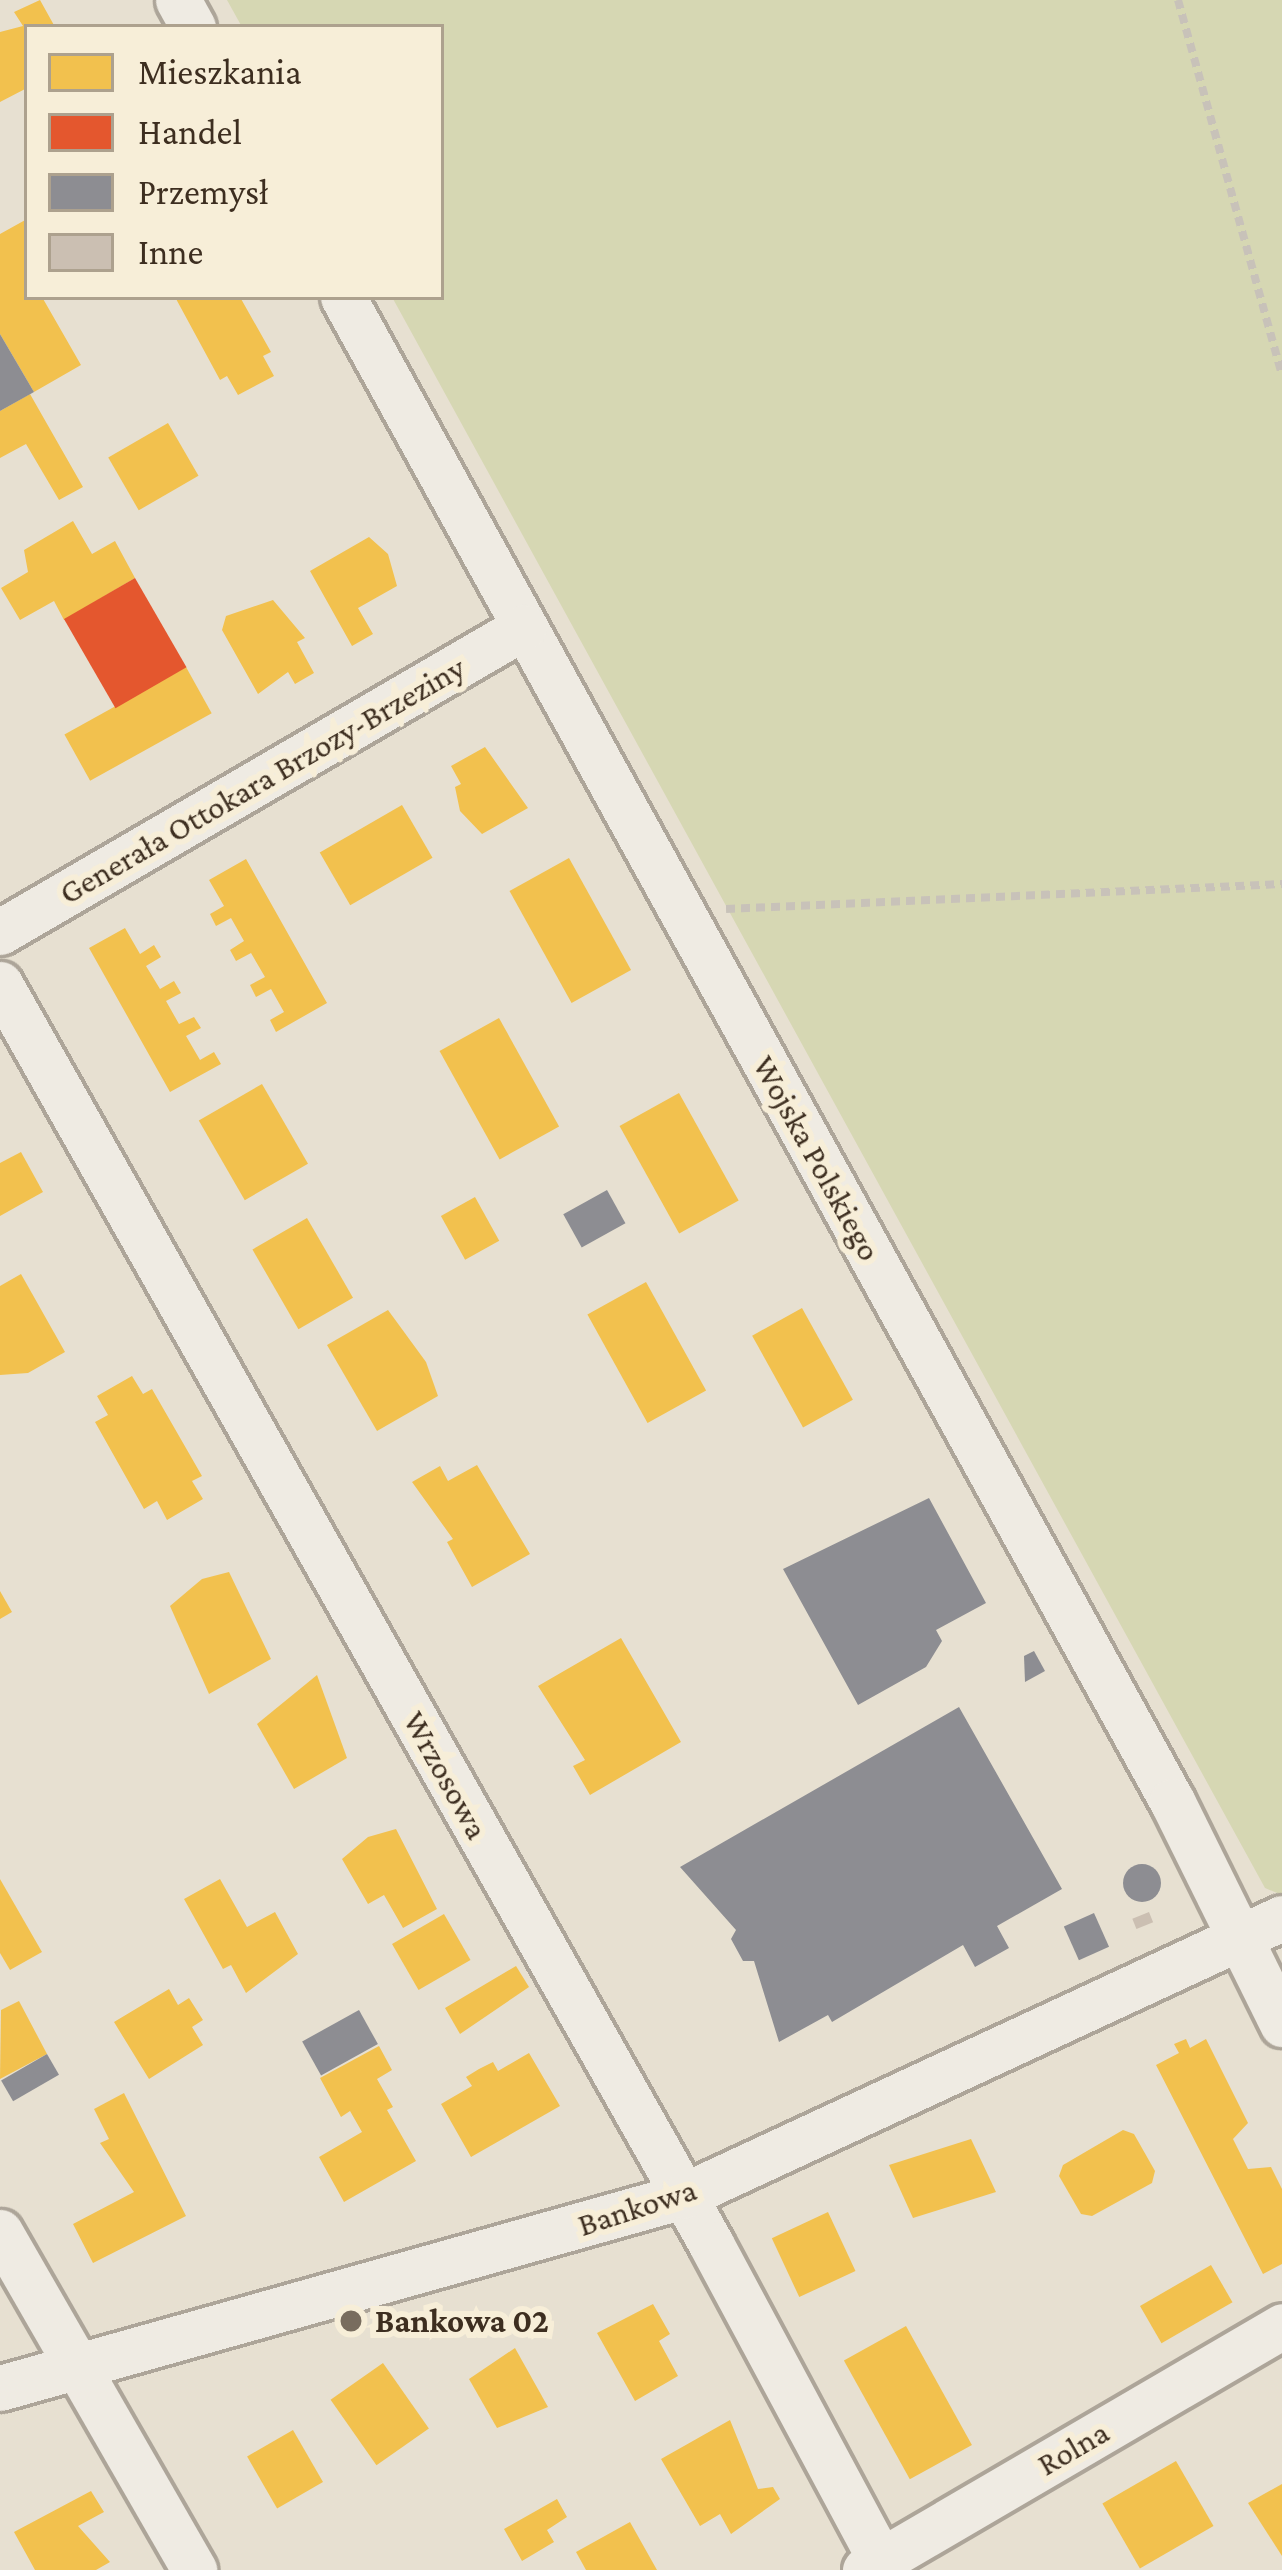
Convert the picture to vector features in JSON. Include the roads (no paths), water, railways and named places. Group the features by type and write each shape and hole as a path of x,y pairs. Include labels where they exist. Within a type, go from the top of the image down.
{"street":[{"name":"Wojska Polskiego","path":"345,300 524,627 1262,1927 1282,2024"},
{"name":"Generała Ottokara Brzozy-Brzeziny","path":"0,932 524,627"},
{"name":"Wrzosowa","path":"0,984 683,2196 877,2567"},
{"name":"Bankowa","path":"0,2388 683,2196 1262,1927"},
{"path":"0,2232 194,2570"},
{"name":"Rolna","path":"877,2567 1282,2326"}],"place":[{"name":"Bankowa 02","path":"351,2321"}]}
